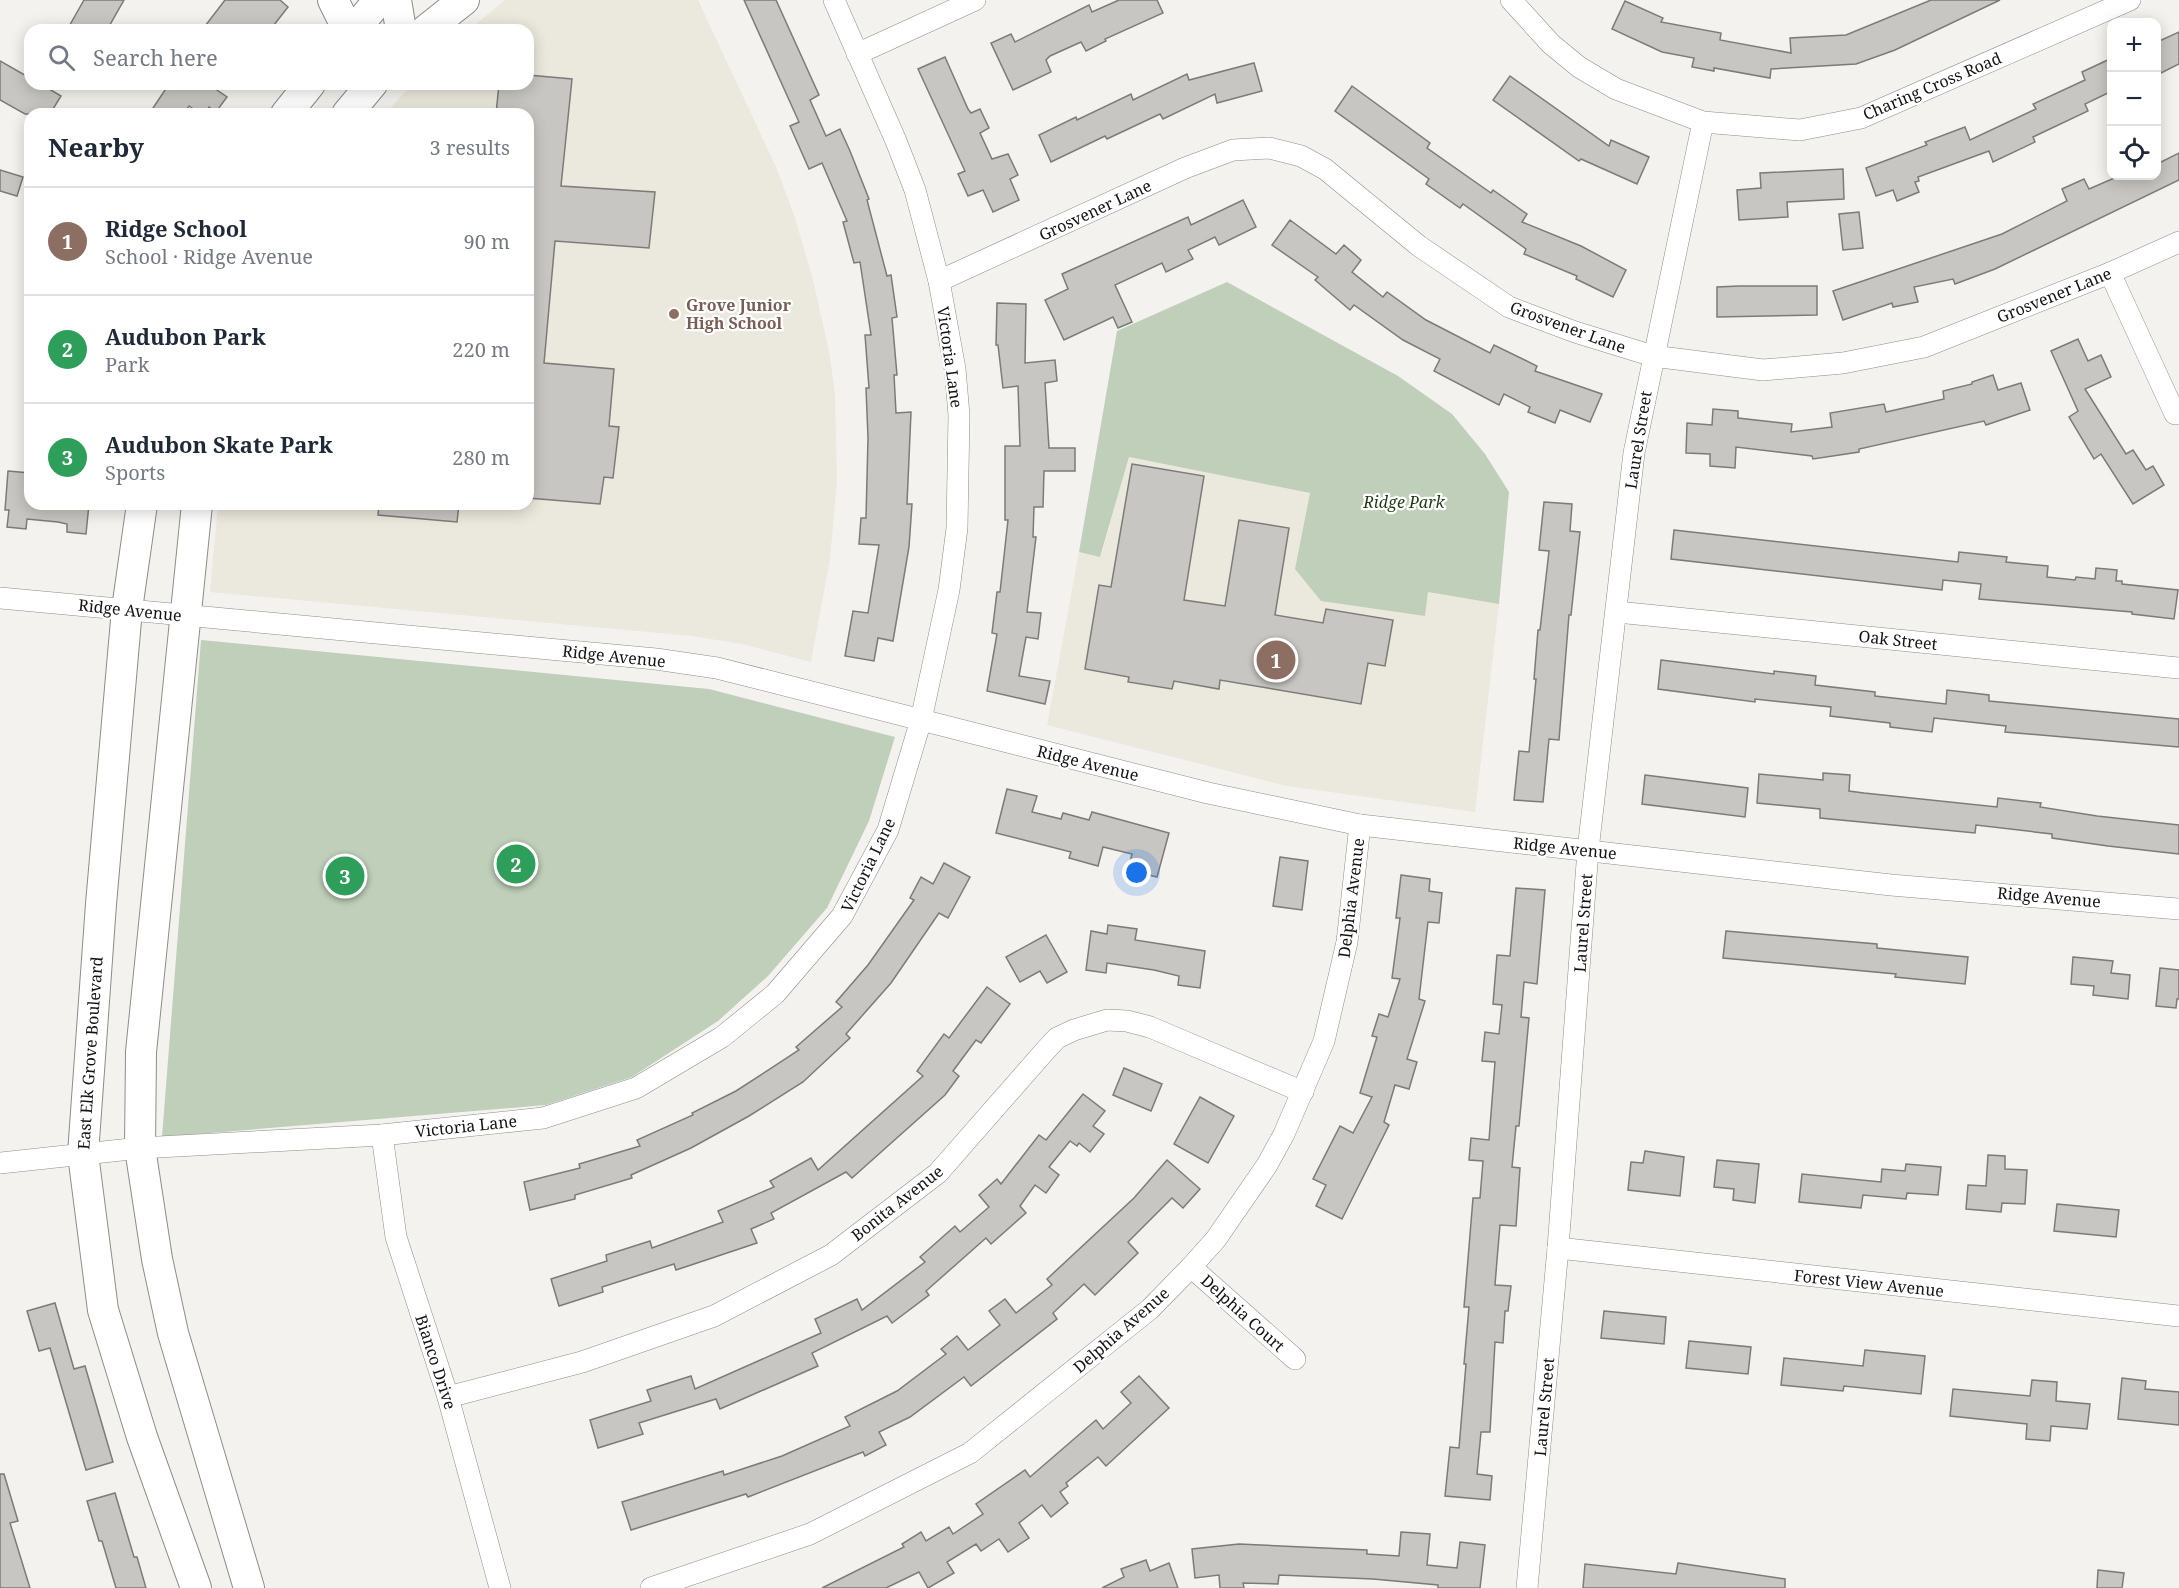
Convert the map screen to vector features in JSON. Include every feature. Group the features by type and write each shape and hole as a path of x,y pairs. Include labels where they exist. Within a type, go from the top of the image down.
{"street":[{"path":"333,0 345,24"},
{"path":"359,24 379,0"},
{"path":"396,0 400,24"},
{"path":"434,24 464,0"},
{"name":"Victoria Lane","path":"0,1163 140,1148 382,1136 543,1118 636,1088 722,1037 775,994 842,916 888,830 921,720 949,590 957,528 959,415 955,369 939,282 915,190 834,0"},
{"path":"857,54 975,0"},
{"name":"Charing Cross Road","path":"1511,0 1551,44 1579,67 1616,89 1703,122 1800,130 1861,118 2130,0"},
{"path":"291,108 305,90"},
{"path":"352,108 367,90"},
{"name":"Laurel Street","path":"1527,1588 1558,1248 1588,850 1634,453 1703,122"},
{"name":"Grosvener Lane","path":"939,282 1185,168 1233,150 1269,148 1301,156 1325,169 1419,246 1509,307 1575,332 1653,356 1763,370 1843,363 1924,347 2110,273 2179,242"},
{"path":"2110,273 2175,414"},
{"name":"East Elk Grove Boulevard","path":"141,510 127,609 100,904 83,1154 104,1310 142,1437 196,1588"},
{"path":"196,510 141,1052 140,1148 157,1259 173,1333 249,1588"},
{"name":"Ridge Avenue","path":"0,598 656,660 717,669 1208,793 1360,825 1891,885 2179,909"},
{"name":"Oak Street","path":"1617,612 2179,668"},
{"name":"Delphia Avenue","path":"651,1588 810,1534 970,1453 1150,1309 1191,1267 1216,1239 1267,1165 1303,1092 1324,1041 1340,979 1360,825"},
{"name":"Bonita Avenue","path":"448,1397 582,1362 714,1316 831,1255 938,1173 1057,1038 1074,1030 1107,1020 1150,1027 1303,1092"},
{"name":"Bianco Drive","path":"382,1136 396,1237 448,1397 500,1588"},
{"name":"Forest View Avenue","path":"1558,1248 2179,1316"},
{"name":"Delphia Court","path":"1191,1267 1295,1359"}],"shaded area":[{"name":"Grove Junior High School","path":"505,0 698,0 776,167 794,215 812,276 829,351 835,394 837,480 830,559 811,662 742,644 692,636 210,592 217,510 534,510 534,108 390,108 407,90 534,90 534,24 476,24"},
{"path":"1129,457 1310,493 1295,569 1425,616 1428,592 1499,604 1475,812 1287,786 1047,725 1079,552 1101,556"}],"green space":[{"name":"Ridge Park","path":"1227,282 1398,376 1452,414 1485,454 1509,492 1499,604 1428,592 1425,616 1321,601 1295,569 1310,493 1129,457 1100,557 1079,552 1117,331"},
{"path":"201,640 709,689 895,737 869,821 827,908 768,976 718,1021 632,1077 546,1105 162,1137"}],"building":[{"path":"84,0 124,0 110,24 70,24"},
{"path":"225,0 280,0 288,7 275,24 207,24"},
{"path":"744,0 776,0 819,95 810,100 826,136 840,129 850,151 869,199 867,200 887,276 891,275 897,317 892,318 897,375 894,375 896,413 911,412 907,504 912,504 909,547 893,641 878,638 874,661 845,656 853,611 868,613 879,545 859,544 861,518 866,518 868,438 866,388 869,388 865,335 871,335 860,262 854,263 843,222 847,221 822,163 809,169 790,126 799,122"},
{"path":"1119,0 1157,0 1163,13 1105,39 1106,41 1086,51 1081,42 1050,56 1046,60 1051,72 1013,90 991,43 1011,34 1015,42 1089,5 1092,12"},
{"path":"1931,0 2000,0 1895,50 1856,64 1771,69 1770,78 1714,68 1714,71 1692,67 1694,58 1662,52 1612,29 1625,1 1663,18 1661,22 1721,33 1720,40 1791,53 1790,38 1846,35"},
{"path":"2179,32 2179,64 2161,73 2161,72 2161,40"},
{"path":"945,57 968,109 971,113 980,109 989,128 980,133 992,159 1008,154 1018,175 1010,179 1019,200 993,212 983,190 968,196 958,174 965,171 918,69"},
{"path":"2107,60 2107,93 2085,104 2088,111 2033,137 2035,142 1993,162 1989,151 1918,177 1919,181 1915,182 1919,192 1897,201 1893,190 1876,196 1866,168 1927,145 1925,142 1965,127 1970,140 2036,109 2033,104 2085,80 2082,72"},
{"path":"0,61 24,75 24,90 51,90 61,96 54,108 24,108 24,113 0,100"},
{"path":"1254,63 1262,91 1217,103 1215,94 1163,119 1160,114 1107,139 1105,136 1051,162 1039,135 1131,94 1133,100 1187,74 1189,80"},
{"path":"534,76 572,79 561,186 655,192 649,248 555,241 544,363 614,369 609,426 619,427 613,478 604,477 600,504 534,498 534,108 497,108 498,90 534,90"},
{"path":"1510,76 1609,146 1611,140 1649,157 1637,184 1581,159 1579,161 1493,100"},
{"path":"1352,86 1430,143 1427,148 1491,193 1493,190 1527,214 1522,222 1581,246 1626,270 1613,297 1576,279 1577,276 1524,254 1526,249 1463,204 1460,208 1426,184 1429,179 1335,111"},
{"path":"165,90 217,90 227,97 219,108 189,106 188,108 153,108"},
{"path":"2179,153 2179,180 1995,269 1955,284 1953,279 1914,287 1918,302 1893,307 1892,303 1843,320 1833,291 2002,234 2067,201 2062,189 2084,179 2089,189 2110,180 2161,180 2161,162"},
{"path":"1843,169 1844,199 1787,202 1788,217 1739,220 1737,190 1761,188 1760,173"},
{"path":"0,170 23,177 17,196 0,191"},
{"path":"1243,200 1256,227 1219,245 1215,237 1188,250 1193,259 1166,272 1162,263 1115,285 1132,322 1118,328 1113,317 1064,340 1045,300 1068,289 1062,274 1188,217 1191,225"},
{"path":"1859,212 1863,248 1843,250 1839,214"},
{"path":"1290,220 1336,254 1344,245 1361,260 1352,272 1383,297 1387,292 1426,320 1490,353 1494,345 1537,366 1535,371 1602,394 1590,422 1560,410 1555,423 1528,412 1530,407 1504,394 1499,405 1434,371 1440,359 1403,340 1354,305 1350,310 1315,280 1318,277 1272,245"},
{"path":"1817,286 1817,315 1717,317 1717,287"},
{"path":"997,303 1026,304 1025,363 1055,360 1057,381 1045,383 1049,448 1075,448 1075,471 1044,471 1043,507 1034,507 1033,537 1036,537 1027,612 1041,613 1038,639 1026,637 1019,676 1050,681 1045,704 987,691 997,634 992,633 997,592 1000,592 1008,520 1005,520 1005,446 1020,446 1018,386 1003,388 998,345 996,345"},
{"path":"2078,339 2088,361 2101,355 2111,377 2085,389 2126,454 2133,450 2146,470 2153,466 2164,485 2133,504 2101,454 2094,459 2069,417 2078,411 2051,351"},
{"path":"1993,375 1998,390 2021,383 2030,410 1986,425 1984,421 1859,449 1859,452 1813,459 1812,456 1736,447 1735,468 1710,466 1710,454 1686,453 1687,423 1712,425 1713,409 1738,411 1738,418 1792,424 1791,432 1832,427 1830,413 1884,404 1886,412 1944,399 1943,391 1972,384 1972,382"},
{"path":"1132,464 1204,476 1184,600 1225,606 1239,520 1289,528 1275,615 1323,623 1326,609 1393,620 1385,666 1368,663 1361,704 1220,680 1219,689 1174,681 1172,689 1128,682 1129,677 1085,669 1099,585 1111,587"},
{"path":"8,471 24,472 24,510 88,510 86,534 67,532 67,524 27,519 26,529 7,527 9,510 5,510"},
{"path":"1544,502 1572,504 1570,531 1580,532 1571,615 1569,615 1559,740 1549,739 1543,802 1514,800 1519,751 1529,752 1538,630 1540,630 1549,551 1539,550"},
{"path":"378,510 458,510 457,522 378,515"},
{"path":"1674,530 1958,562 1959,552 2007,557 2006,562 2048,566 2047,577 2075,580 2076,577 2095,579 2096,568 2117,570 2116,581 2122,581 2122,584 2178,590 2174,619 2132,614 2132,612 1979,599 1981,584 1943,580 1942,590 1671,559"},
{"path":"1661,660 1774,674 1774,671 1816,676 1815,685 1875,692 1875,696 1946,704 1947,690 1989,695 1989,701 2179,719 2179,747 2005,732 2006,726 1934,718 1932,732 1890,727 1890,723 1830,716 1831,707 1755,699 1755,702 1658,689"},
{"path":"1823,773 1850,775 1849,791 1997,807 1998,798 2041,803 2040,807 2097,816 2179,825 2179,854 2052,838 2052,834 1976,825 1975,833 1820,818 1820,809 1757,803 1759,774 1823,780"},
{"path":"1645,775 1748,788 1745,817 1642,804"},
{"path":"1007,789 1037,796 1032,812 1061,819 1063,813 1089,820 1092,812 1169,833 1157,877 1128,870 1132,854 1103,847 1098,866 1069,858 1071,852 996,833"},
{"path":"1280,857 1308,861 1302,910 1273,906"},
{"path":"944,863 970,877 948,918 939,913 891,983 846,1034 850,1038 803,1082 749,1116 691,1148 631,1175 632,1178 575,1195 575,1199 530,1210 524,1182 580,1168 579,1164 640,1146 637,1140 693,1115 692,1113 736,1091 799,1050 796,1047 842,1007 836,1002 868,965 914,900 910,898 921,877 933,884"},
{"path":"1401,875 1430,879 1429,891 1442,893 1439,923 1428,922 1419,999 1425,1001 1407,1059 1417,1062 1409,1089 1395,1085 1384,1122 1389,1125 1342,1219 1316,1206 1326,1185 1313,1179 1340,1126 1353,1133 1372,1097 1360,1093 1377,1037 1372,1036 1379,1014 1388,1017 1400,979 1392,978 1400,918 1396,918"},
{"path":"1516,888 1545,890 1537,984 1524,982 1521,1017 1529,1018 1519,1126 1516,1126 1512,1167 1520,1168 1516,1226 1500,1225 1495,1285 1511,1286 1508,1311 1505,1311 1503,1343 1495,1342 1490,1432 1481,1432 1477,1474 1492,1476 1490,1500 1445,1496 1450,1447 1459,1448 1469,1307 1464,1307 1473,1198 1480,1198 1483,1161 1469,1160 1471,1138 1489,1140 1495,1062 1482,1061 1485,1032 1499,1034 1502,1005 1493,1004 1497,955 1510,956"},
{"path":"1108,925 1137,929 1135,940 1205,951 1200,988 1178,985 1179,976 1154,970 1107,963 1106,973 1086,970 1091,931 1107,934"},
{"path":"1726,931 1877,944 1877,948 1968,957 1965,984 1895,977 1896,974 1723,958"},
{"path":"1046,935 1067,972 1047,983 1040,971 1020,982 1006,957"},
{"path":"2073,957 2113,961 2111,973 2130,975 2128,999 2093,995 2094,986 2071,984"},
{"path":"2160,968 2179,970 2179,999 2177,999 2176,1008 2156,1006"},
{"path":"987,987 1010,1004 981,1043 976,1040 953,1071 959,1076 945,1095 852,1178 846,1172 771,1213 774,1219 751,1229 757,1243 676,1270 674,1264 602,1287 603,1292 559,1306 551,1279 607,1261 606,1255 650,1241 652,1248 723,1222 718,1211 774,1187 770,1181 811,1158 818,1170 923,1076 917,1071 944,1034 949,1038"},
{"path":"1124,1068 1162,1084 1151,1111 1113,1095"},
{"path":"1083,1094 1105,1111 1093,1126 1104,1134 1090,1152 1079,1143 1077,1146 1070,1141 1049,1167 1059,1175 1046,1193 1035,1185 1020,1206 1026,1213 991,1244 986,1238 926,1291 929,1295 892,1323 887,1316 812,1353 818,1366 720,1409 716,1399 639,1423 643,1434 598,1448 590,1420 651,1401 647,1390 691,1376 695,1389 821,1333 815,1319 857,1299 862,1310 925,1262 920,1257 955,1226 960,1232 989,1207 979,1195 997,1179 1001,1184 1039,1135 1046,1140"},
{"path":"1200,1097 1234,1116 1208,1163 1174,1144"},
{"path":"1645,1151 1684,1157 1680,1196 1628,1190 1631,1162 1643,1163"},
{"path":"1988,1155 2005,1156 2005,1169 2027,1170 2025,1204 2002,1203 2001,1212 1966,1209 1968,1185 1986,1186"},
{"path":"1167,1160 1200,1189 1183,1208 1172,1198 1128,1242 1138,1253 1095,1295 1084,1284 1053,1313 1057,1319 971,1386 964,1377 910,1417 879,1432 886,1445 865,1456 863,1452 748,1497 746,1494 631,1530 622,1502 723,1471 724,1475 782,1456 850,1426 845,1417 897,1391 946,1354 941,1349 957,1336 968,1350 1000,1325 989,1311 1005,1299 1016,1313 1052,1285 1047,1279 1134,1198"},
{"path":"1717,1160 1759,1164 1755,1203 1733,1200 1734,1189 1714,1187"},
{"path":"1906,1164 1941,1167 1938,1195 1907,1193 1906,1199 1863,1195 1861,1208 1799,1202 1802,1174 1881,1182 1882,1169 1905,1171"},
{"path":"2057,1204 2119,1210 2116,1237 2054,1231"},
{"path":"55,1303 74,1369 85,1366 113,1462 86,1470 50,1348 39,1351 27,1311"},
{"path":"1604,1311 1666,1317 1664,1344 1601,1338"},
{"path":"1689,1341 1751,1347 1748,1374 1686,1368"},
{"path":"1865,1350 1925,1356 1921,1394 1844,1386 1843,1391 1781,1385 1784,1358 1863,1366"},
{"path":"1139,1376 1169,1408 1106,1466 1098,1457 1066,1483 1068,1486 1060,1492 1068,1503 1051,1517 1042,1505 1019,1523 1029,1538 1008,1552 999,1539 981,1551 976,1544 947,1562 954,1573 928,1588 919,1572 886,1588 822,1588 904,1547 902,1544 921,1532 926,1541 949,1527 953,1534 983,1514 976,1504 1025,1470 1030,1477 1096,1420 1103,1429 1131,1403 1121,1392"},
{"path":"2122,1378 2146,1381 2145,1389 2179,1392 2179,1425 2118,1419"},
{"path":"2032,1380 2057,1382 2056,1401 2090,1404 2087,1429 2051,1426 2050,1441 2026,1439 2027,1424 1950,1416 1953,1389 2030,1396"},
{"path":"0,1474 4,1474 18,1521 10,1523 30,1588 0,1588"},
{"path":"115,1493 146,1588 116,1588 102,1541 99,1541 87,1501"},
{"path":"1401,1532 1430,1534 1427,1565 1457,1568 1460,1542 1485,1545 1480,1588 1438,1588 1438,1585 1373,1579 1279,1575 1278,1584 1243,1583 1244,1588 1220,1588 1219,1575 1195,1578 1192,1549 1239,1544 1367,1550 1367,1554 1399,1556"},
{"path":"1146,1560 1150,1571 1169,1563 1178,1588 1102,1588 1124,1577 1121,1569"},
{"path":"1678,1563 1785,1579 1785,1588 1583,1588 1585,1564 1676,1574"},
{"path":"2098,1570 2124,1573 2122,1588 2097,1588"}],"place":[{"name":"Grove Junior High School","path":"674,314"},
{"name":"Ridge School","path":"1276,660"},
{"name":"Audubon Park","path":"516,864"},
{"name":"Audubon Skate Park","path":"345,876"}]}
